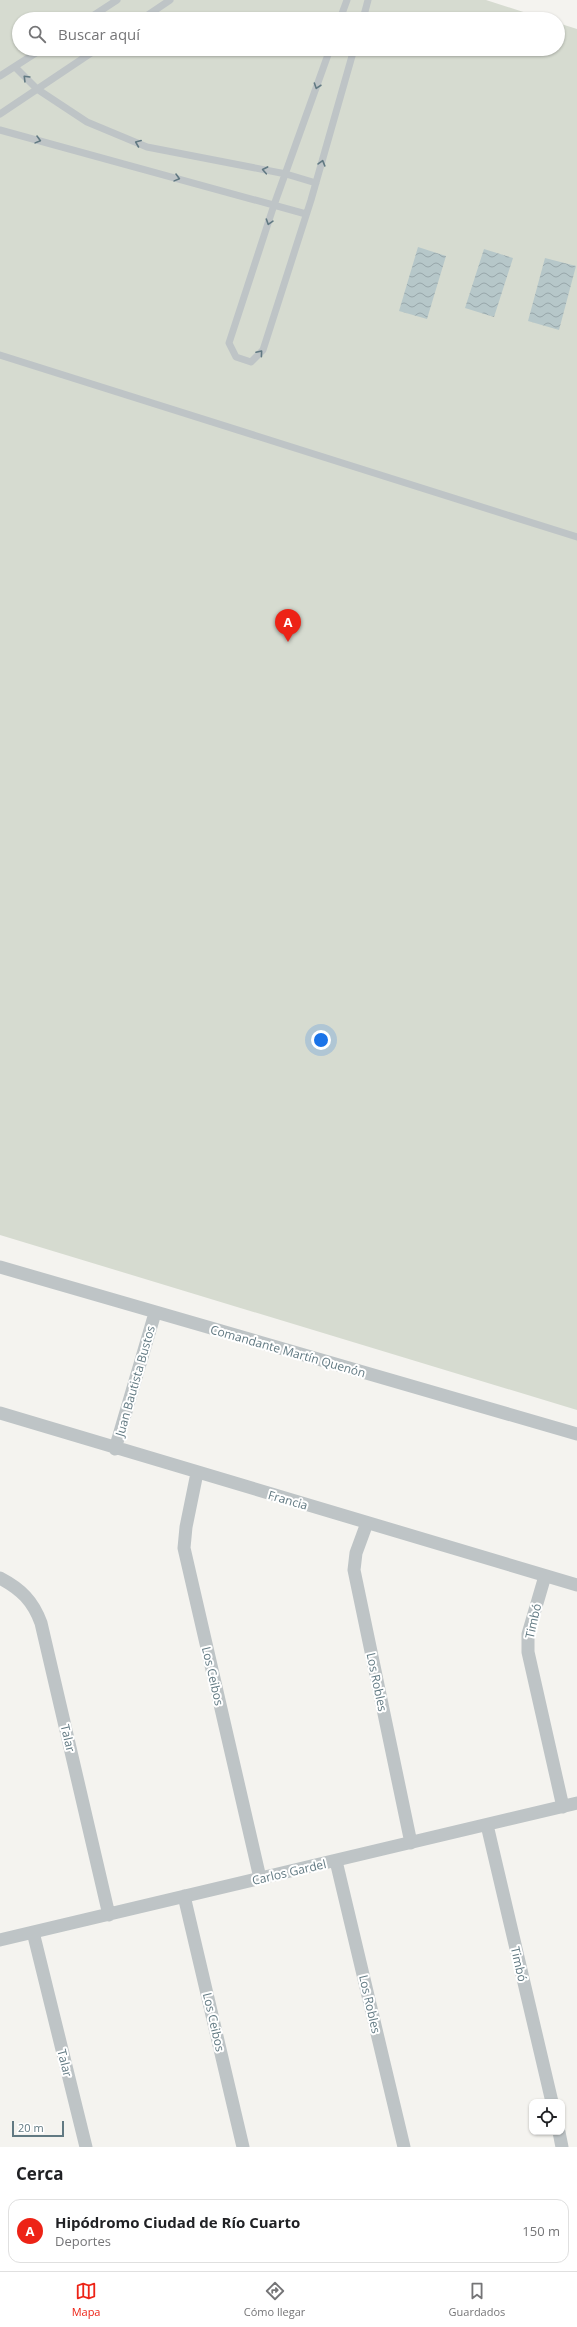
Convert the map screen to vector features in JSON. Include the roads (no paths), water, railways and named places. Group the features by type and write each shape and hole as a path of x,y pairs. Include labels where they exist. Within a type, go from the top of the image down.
{"street":[{"name":"Comandante Martín Quenón","path":"0,1267 577,1434"},
{"name":"Juan Bautista Bustos","path":"115,1449 155,1313"},
{"name":"Francia","path":"0,1413 115,1449 577,1586"},
{"name":"Los Ceibos","path":"197,1473 186,1527 184,1548 260,1878"},
{"name":"Los Robles","path":"367,1523 356,1553 354,1570 412,1843"},
{"name":"Timbó","path":"545,1576 528,1634 528,1652 563,1807"},
{"name":"Talar","path":"0,1578 24,1593 36,1608 41,1623 109,1915"},
{"name":"Carlos Gardel","path":"0,1940 577,1803"},
{"name":"Timbó","path":"487,1825 551,2099"},
{"name":"Los Robles","path":"336,1861 404,2147"},
{"name":"Los Ceibos","path":"184,1896 243,2147"},
{"name":"Talar","path":"33,1932 86,2147"},
{"path":"560,2135 562,2147"}],"lane":[{"path":"99,12 117,0"},
{"path":"152,12 170,0"},
{"path":"343,12 347,0"},
{"path":"365,12 368,0"},
{"path":"0,76 32,56"},
{"path":"0,114 86,56"},
{"path":"328,56 274,205 229,344 236,357 252,362 263,350 316,183 352,56"},
{"path":"15,67 37,89 87,122 147,147 286,174 316,183"},
{"path":"0,130 306,214"},
{"path":"0,355 577,537"}],"water":[{"path":"418,247 446,256 427,319 399,311"},
{"path":"484,249 513,258 494,317 465,308"},
{"path":"545,258 576,266 559,330 528,321"}],"place":[{"name":"Hipódromo Ciudad de Río Cuarto","path":"288,642"}]}
